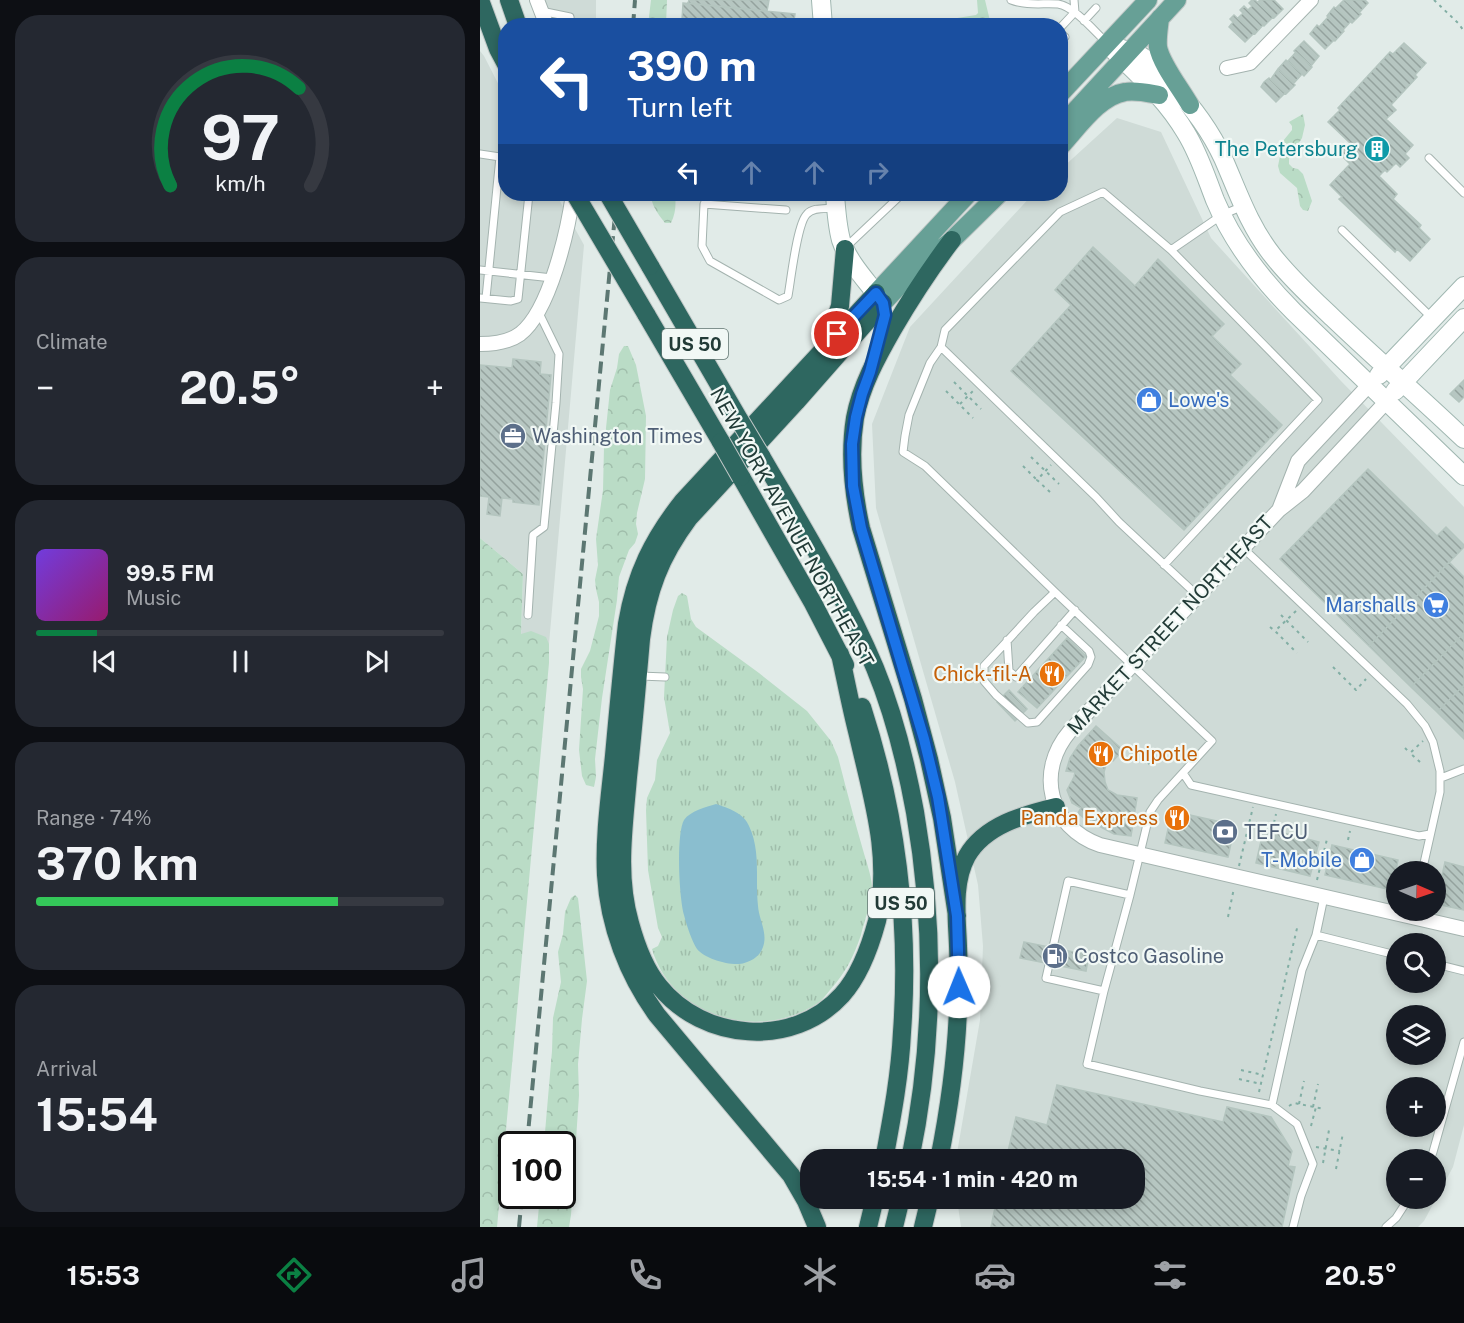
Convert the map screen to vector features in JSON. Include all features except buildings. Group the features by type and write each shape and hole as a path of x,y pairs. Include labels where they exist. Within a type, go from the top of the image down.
{"highway":[{"path":"480,0 498,47"},
{"path":"509,0 515,18"},
{"path":"480,35 498,53"},
{"name":"NEW YORK AVENUE NORTHEAST","path":"578,201 813,603 840,654 862,706 878,758 890,814 899,877 904,971 902,1033 896,1095 886,1149"},
{"name":"NEW YORK AVENUE NORTHEAST","path":"612,201 839,594 874,667 891,709 912,796 923,869 929,948 925,1062 912,1149"},
{"path":"870,372 914,294 952,240"},
{"path":"824,348 840,306 844,249"},
{"path":"817,1227 806,1201 785,1168 648,1002 625,959 614,925 608,891 606,836 627,624 634,591 647,556 683,501 824,348 879,298"},
{"path":"879,298 885,311 884,320 870,372 858,405 854,430 852,472 855,501 929,759 942,818 957,916"},
{"path":"840,654 881,841 883,873 880,905 866,956 858,972 831,1005 795,1026 753,1032 712,1024 689,1013 657,984 636,942 626,903 621,865 622,838 644,622 650,592 662,561 680,530 701,504 796,402 879,298"},
{"path":"941,1149 956,1040 959,987 957,893 961,871 979,841 992,830 1056,807"},
{"path":"868,1227 872,1209"},
{"path":"894,1227 898,1209"},
{"path":"923,1227 927,1209"}],"main road":[{"path":"1068,85 1148,0"},
{"path":"1068,118 1177,0"},
{"path":"1160,18 1159,50 1190,105"},
{"path":"1068,138 1096,108 1112,96 1126,92 1159,95"},
{"path":"879,298 962,201"},
{"path":"879,298 952,240 993,201"}],"street":[{"path":"821,0 822,18"},
{"path":"1227,68 1250,63 1311,0"},
{"path":"1107,44 1126,55 1186,132 1222,215 1245,256 1267,285 1464,476"},
{"path":"1126,55 1142,56 1190,105 1216,144 1243,206 1265,246 1281,266 1464,439"},
{"path":"480,344 512,338 526,328 538,310 548,291 572,201"},
{"path":"836,201 844,249 879,298"},
{"path":"1369,385 1464,286"},
{"path":"1386,402 1464,318"},
{"name":"MARKET STREET NORTHEAST","path":"1279,510 1298,461 1369,385"},
{"name":"MARKET STREET NORTHEAST","path":"1386,402 1304,491 1279,510 1075,725 1061,742 1055,755 1051,775 1051,788 1056,807 1068,825 1085,839 1109,848 1139,855 1386,909"},
{"name":"MARKET STREET NORTHEAST","path":"1436,921 1464,929"}],"lane":[{"path":"1068,19 1075,12 1074,0"},
{"path":"1014,1 1023,4 1061,4 1075,12 1107,44"},
{"path":"539,5 570,18"},
{"path":"1084,21 1096,8"},
{"path":"480,154 498,156"},
{"path":"1429,158 1464,192"},
{"path":"1164,565 1318,400 1171,250 1103,192 1060,212 945,330 941,347 930,363 909,415 903,452 926,466 1212,741 1153,808 1147,822 1087,1064 1272,1105 1280,1111 1296,1124 1313,1164 1293,1227"},
{"path":"498,198 489,271 483,298 511,301 518,299 528,201"},
{"path":"786,210 704,204 702,246 710,261 779,300 788,296 800,229 805,215 836,201"},
{"path":"844,249 895,201"},
{"path":"1171,250 1222,215 1243,206"},
{"path":"1342,230 1432,318"},
{"path":"480,270 552,278"},
{"path":"528,615 533,535 544,527 559,354 538,310"},
{"path":"941,347 1119,522 1198,596"},
{"path":"1243,548 1413,711 1425,726 1430,735 1441,778 1424,861"},
{"path":"1055,592 984,666 984,681 996,695 1028,723 1037,722 1088,665 1089,651 1061,625"},
{"path":"1007,640 1009,671 1016,677 1075,610"},
{"path":"638,675 665,677"},
{"path":"1441,778 1464,769"},
{"path":"1183,773 1191,785 1419,836 1430,834"},
{"path":"1104,991 1046,978 1068,880 1130,895"},
{"path":"1272,1105 1302,970 1316,935 1324,897"},
{"path":"1316,935 1386,952"},
{"path":"1446,966 1464,971"},
{"path":"1434,1149 1464,1042"},
{"path":"1386,1227 1402,1209"}],"path":[{"path":"1434,0 1464,32"},
{"path":"954,382 981,409"},
{"path":"959,404 979,384"},
{"path":"946,391 973,418"},
{"path":"1031,457 1059,484"},
{"path":"1037,480 1057,459"},
{"path":"1023,465 1050,492"},
{"path":"1275,632 1294,611 1306,609"},
{"path":"1281,615 1308,642"},
{"path":"1270,627 1297,653"},
{"path":"1333,667 1356,690 1374,674"},
{"path":"1410,753 1430,735"},
{"path":"1405,748 1420,762"},
{"path":"1149,764 1161,751"},
{"path":"1239,868 1255,799"},
{"path":"1317,880 1327,839"},
{"path":"1228,917 1235,886"},
{"path":"1257,1102 1298,924"},
{"path":"1241,1070 1263,1075"},
{"path":"1239,1079 1261,1084"},
{"path":"1299,1104 1304,1081"},
{"path":"1311,1126 1318,1084"},
{"path":"1280,1111 1294,1103 1324,1109"},
{"path":"1322,1166 1329,1130"},
{"path":"1336,1169 1343,1133"}],"shaded area":[{"path":"545,0 596,0 596,18 552,18"},
{"path":"480,51 498,83 498,201 560,201 584,245 549,644 521,637 523,574 480,538"},
{"path":"1117,118 1161,132 1211,238 1341,381 1464,507 1464,1125 1453,1167 1446,1180 1446,1149 1386,1149 1386,1209 1430,1209 1418,1227 961,1227 958,1209 1145,1209 1145,1149 958,1149 980,1020 983,946 978,885 955,782 876,508 872,424 910,327 1027,201 1068,201 1068,163"}],"green space":[{"path":"651,0 667,0 666,18 649,18"},
{"path":"977,0 985,0 989,18 957,18 976,15 978,13"},
{"path":"1303,114 1305,125 1302,138 1291,153 1289,164 1303,174 1312,201 1308,211 1303,210 1300,206 1297,188 1280,173 1278,166 1283,141 1292,130 1289,122"},
{"path":"652,201 675,201 671,223 665,223"},
{"path":"624,346 628,346 636,365 646,416 645,479 637,513 638,534 619,577 602,698 594,787 586,785 582,776 579,750 583,689 581,669 590,651 599,616 595,580 598,565 596,539 603,490 604,447 610,390 619,354"},
{"path":"480,538 523,574 521,634 531,631 546,637 549,644 549,663 506,1131 498,1131 497,1227 480,1227"},
{"path":"682,593 687,596 691,619 696,627 807,711 831,741 838,757 871,877 871,897 861,935 845,971 818,1003 795,1015 770,1021 745,1021 721,1016 698,1007 678,992 662,973 652,949 658,946 662,937 658,928 648,870 647,798 655,780 657,760 670,733 664,697 667,637 673,610 678,596"},
{"path":"575,895 578,898 587,981 578,1064 579,1095 576,1140 576,1131 545,1131 553,1018 561,982 558,952 563,934 565,912 571,898"},
{"path":"539,1209 571,1209 569,1227 537,1227"}],"water":[{"path":"716,804 726,807 747,821 755,845 757,896 764,942 762,951 757,957 739,964 716,960 697,949 689,932 682,907 679,866 681,827 690,814"}],"railway":[{"path":"634,18 635,0"},
{"path":"528,1131 616,201"},
{"path":"519,1227 521,1209"}],"place":[{"name":"The Petersburg","path":"1377,149"},
{"name":"Lowe's","path":"1149,400"},
{"name":"Washington Times","path":"513,436"},
{"name":"Marshalls","path":"1436,605"},
{"name":"Chick-fil-A","path":"1052,674"},
{"name":"Chipotle","path":"1101,754"},
{"name":"Panda Express","path":"1177,818"},
{"name":"TEFCU","path":"1225,832"},
{"name":"T-Mobile","path":"1362,860"},
{"name":"Costco Gasoline","path":"1055,956"}],"route":[{"path":"837,334 876,293 883,303 885,315 856,417 852,444 853,486 861,528 924,739 938,797 957,916 959,987"}]}
